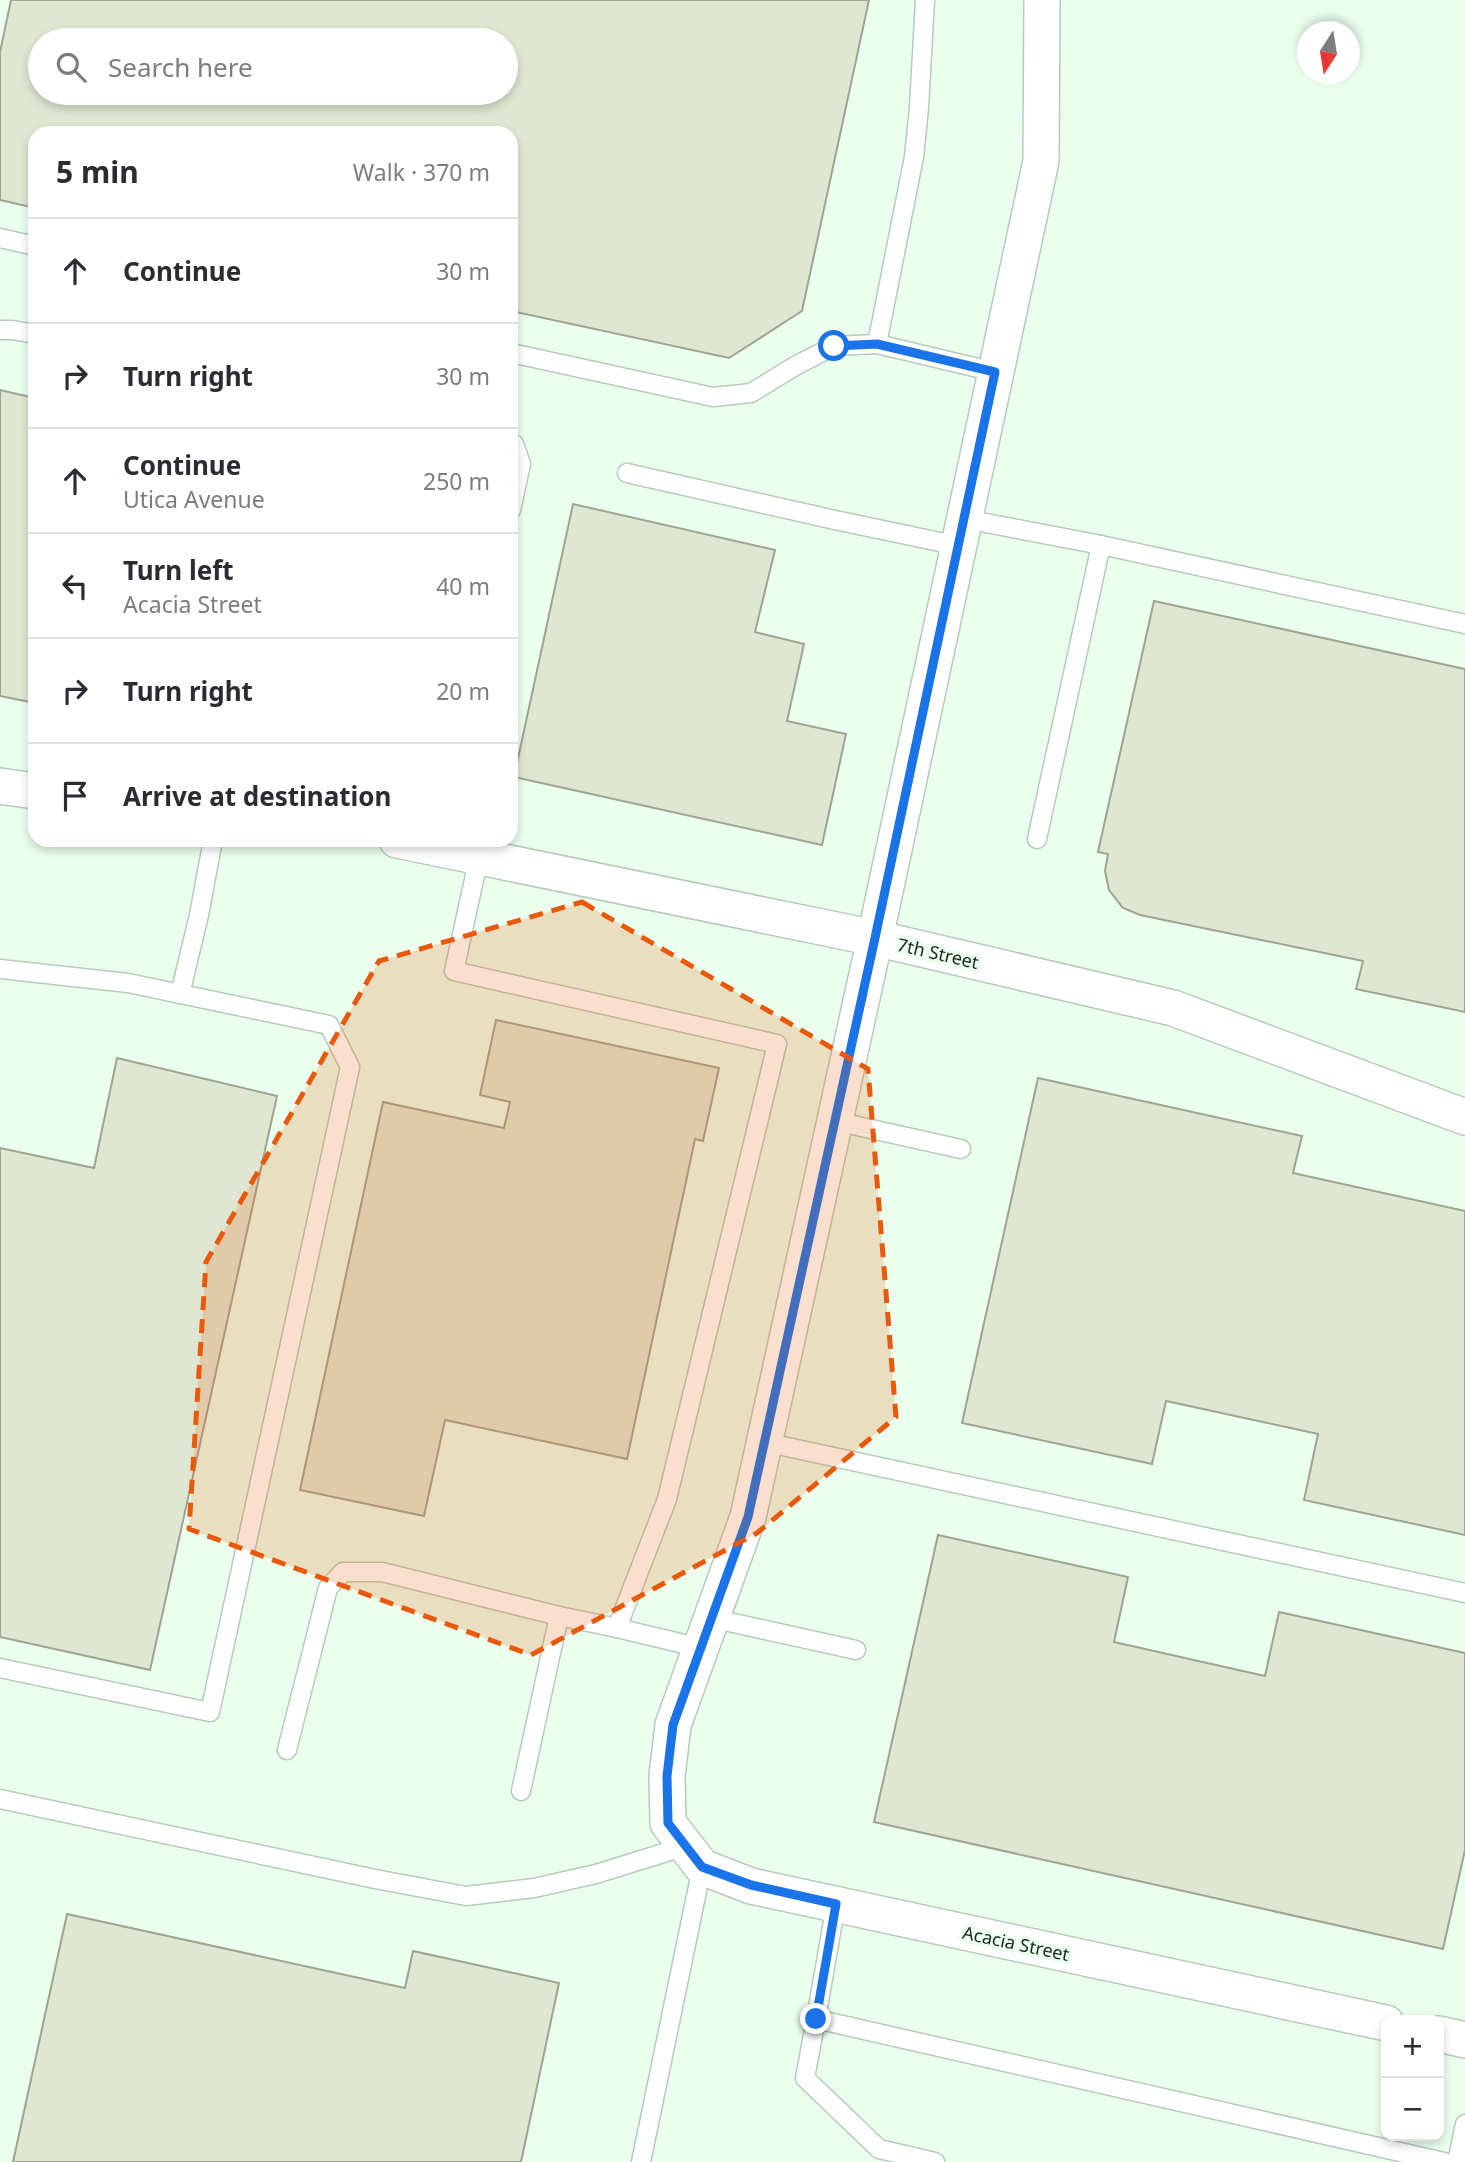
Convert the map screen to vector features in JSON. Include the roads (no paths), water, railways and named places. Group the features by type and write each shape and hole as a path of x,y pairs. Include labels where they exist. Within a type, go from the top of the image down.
{"street":[{"path":"686,1845 667,1776 673,1725 748,1517 962,532 1041,161 1042,0"},
{"path":"0,786 28,790"},
{"name":"7th Street","path":"447,847 479,857 875,938 1172,1007 1465,1117"},
{"name":"Acacia Street","path":"686,1845 751,1885 1381,2022"},
{"path":"1444,2035 1465,2040"}],"lane":[{"path":"877,344 914,157 925,0"},
{"path":"0,238 28,244"},
{"path":"0,330 28,333"},
{"path":"518,355 713,397 751,393 834,346 877,344 995,372"},
{"path":"518,455 521,464 518,478"},
{"path":"627,473 835,520 1101,545 1465,624"},
{"path":"1037,839 1101,545"},
{"path":"180,993 212,847"},
{"path":"479,857 454,971 777,1044 667,1499 617,1628"},
{"path":"0,969 128,982 329,1025 350,1067 210,1713 0,1668"},
{"path":"835,1121 961,1149"},
{"path":"764,1442 1465,1593"},
{"path":"287,1750 328,1588 344,1572 382,1572 617,1628 706,1633 856,1650"},
{"path":"521,1791 559,1616"},
{"path":"0,1799 466,1896 534,1888 596,1874 686,1845 641,2162"},
{"path":"836,1904 805,2078 879,2149 935,2162"},
{"path":"816,2019 1375,2154 1444,2162"},
{"path":"1457,2162 1465,2124"}]}
